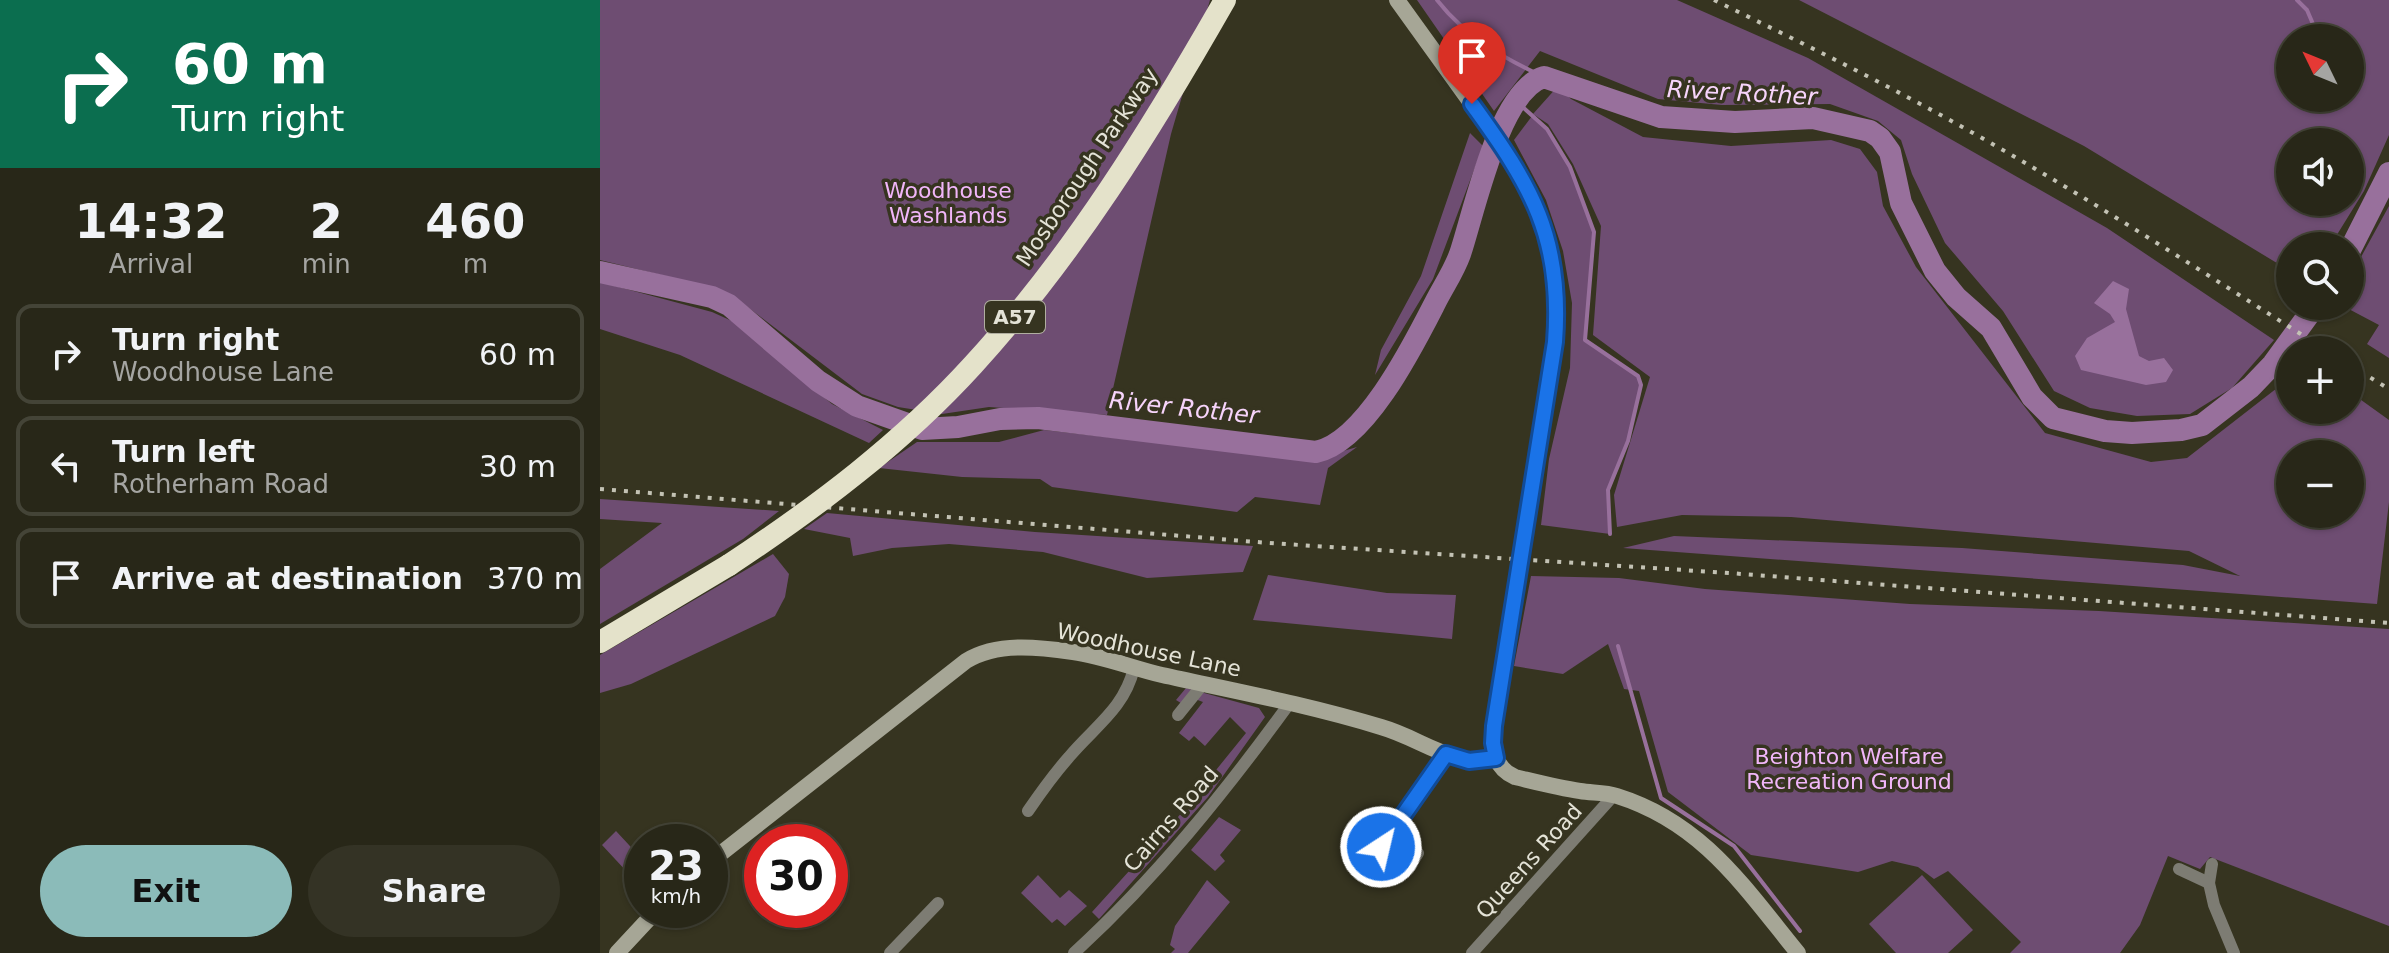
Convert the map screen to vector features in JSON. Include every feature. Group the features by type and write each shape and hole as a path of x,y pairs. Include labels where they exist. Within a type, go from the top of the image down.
{"highway":[{"name":"Mosborough Parkway","path":"600,642 729,565 811,509 863,467 972,366 1018,313 1101,202 1225,0"}],"street":[{"path":"1397,0 1492,130 1531,194 1547,241 1556,284 1555,342 1494,726 1496,758 1502,769 1515,777 1614,795 1678,825 1713,851 1798,953"},
{"name":"Woodhouse Lane","path":"728,848 982,651 1028,648 1076,652 1396,731 1469,761 1496,758"},
{"path":"1028,811 1069,757 1115,710 1126,695 1134,668"},
{"path":"1178,715 1203,684"},
{"name":"Cairns Road","path":"1074,953 1190,831 1243,767 1289,704"},
{"path":"1381,847 1446,754"},
{"name":"Queens Road","path":"1472,953 1614,795"},
{"path":"1393,831 1418,853 1410,866"},
{"path":"2212,864 2209,883 2214,905 2234,953"},
{"path":"2179,869 2209,883"},
{"path":"890,953 938,903"},
{"path":"623,951 642,928"}],"green space":[{"name":"Woodhouse Washlands","path":"600,0 1210,0 1171,134 1107,415 989,407 942,414 898,407 862,394 733,296 698,284 600,260"},
{"path":"1417,0 1677,0 1808,58 2107,228 2274,340 2232,388 2190,414 2137,416 2090,408 2054,391 2003,311 1945,243 1912,174 1901,140 1878,121 1830,104 1722,105 1658,99 1540,51 1494,111"},
{"path":"1799,0 2389,0 2389,135 2364,191 2364,128 2276,128 2276,216 2349,216 2339,232 2276,232 2276,263 2084,146"},
{"path":"1558,86 1571,99 1643,137 1731,146 1831,140 1860,149 1877,172 1883,206 1916,267 2045,433 2151,462 2187,458 2276,389 2276,424 2364,424 2364,402 2389,420 2389,502 2377,604 1623,548 1674,536 1962,548 2183,565 2240,576 2189,551 1791,517 1682,515 1617,527 1614,495 1650,377 1593,335 1601,226 1573,164 1548,124 1533,114"},
{"path":"1532,116 1547,129 1570,167 1594,232 1585,340 1638,376 1641,385 1628,441 1608,490 1610,534 1541,525 1549,459 1570,368 1572,303 1563,251 1546,200 1514,140"},
{"path":"1470,133 1483,146 1433,279 1375,375 1381,350 1421,276"},
{"path":"2389,206 2389,358 2367,344 2379,325 2364,317 2364,252"},
{"path":"600,282 712,312 732,321 832,404 883,430 869,443 680,355 600,329"},
{"path":"1044,430 1312,460 1357,447 1328,468 1320,505 1255,497 1237,512 1052,487 1040,479 962,477 879,468 917,442 999,442"},
{"path":"600,499 779,511 743,539 600,624 600,569 662,523 600,519"},
{"path":"827,513 1035,532 1253,546 1243,572 1147,578 1043,552 949,544 892,548 853,556 850,538 804,529"},
{"path":"773,554 789,574 785,597 775,616 631,684 600,693 600,655"},
{"path":"1268,575 1387,593 1456,595 1452,639 1253,620"},
{"name":"Beighton Welfare Recreation Ground","path":"1531,576 1619,578 1705,589 1910,604 2099,611 2389,629 2389,926 2210,857 2200,869 2168,856 2140,925 2120,953 2010,953 2021,942 1948,871 1934,879 1918,867 1892,861 1858,872 1751,855 1668,792 1639,691 1624,689 1608,644 1563,674 1514,666"},
{"path":"1186,688 1259,708 1265,717 1208,797 1099,919 1092,912 1178,817 1246,733 1230,717 1205,746 1194,736 1189,741 1179,733 1203,702 1195,699 1189,708 1176,700"},
{"path":"1219,817 1241,830 1220,855 1225,861 1215,871 1191,850"},
{"path":"616,831 624,840 624,869 602,845"},
{"path":"1038,875 1060,898 1069,890 1087,906 1065,926 1057,919 1052,923 1021,893"},
{"path":"1922,875 1973,930 1948,953 1896,953 1869,924"},
{"path":"1207,880 1230,902 1188,953 1171,953 1175,949 1170,945 1175,926"}],"shaded area":[{"path":"2113,281 2129,289 2126,309 2139,356 2149,361 2164,358 2173,370 2166,382 2146,385 2081,370 2075,356 2087,338 2115,322 2110,314 2094,303"}],"waterway":[{"path":"1437,0 1460,25 1486,45 1544,77"},
{"path":"2297,0 2307,10 2313,24"},
{"name":"River Rother","path":"600,272 712,297 729,305 818,381 857,406 922,429 958,427 1000,419 1038,418 1316,452 1352,431 1386,390 1401,366 1458,260 1501,128 1528,87 1544,77 1661,117 1735,122 1813,118 1870,131 1880,138 1890,152 1901,203 1935,271 1956,297 1991,328 2032,397 2053,418 2105,431 2132,433 2181,430 2202,425 2251,387 2273,364 2305,320"},
{"path":"1516,101 1547,129 1570,167 1594,232 1585,340 1638,376 1641,385 1628,441 1608,490 1610,534"},
{"name":"River Rother","path":"2359,232 2389,173"},
{"path":"1618,646 1661,798 1734,846 1800,931"}],"railway":[{"path":"1714,0 1867,76 2004,151 2304,336"},
{"path":"2364,374 2389,389"},
{"path":"600,489 1269,543 1729,573 2389,623"}],"route":[{"path":"1381,847 1446,754 1469,761 1496,758 1494,726 1555,342 1557,295 1551,254 1535,202 1520,172 1472,104"}]}
